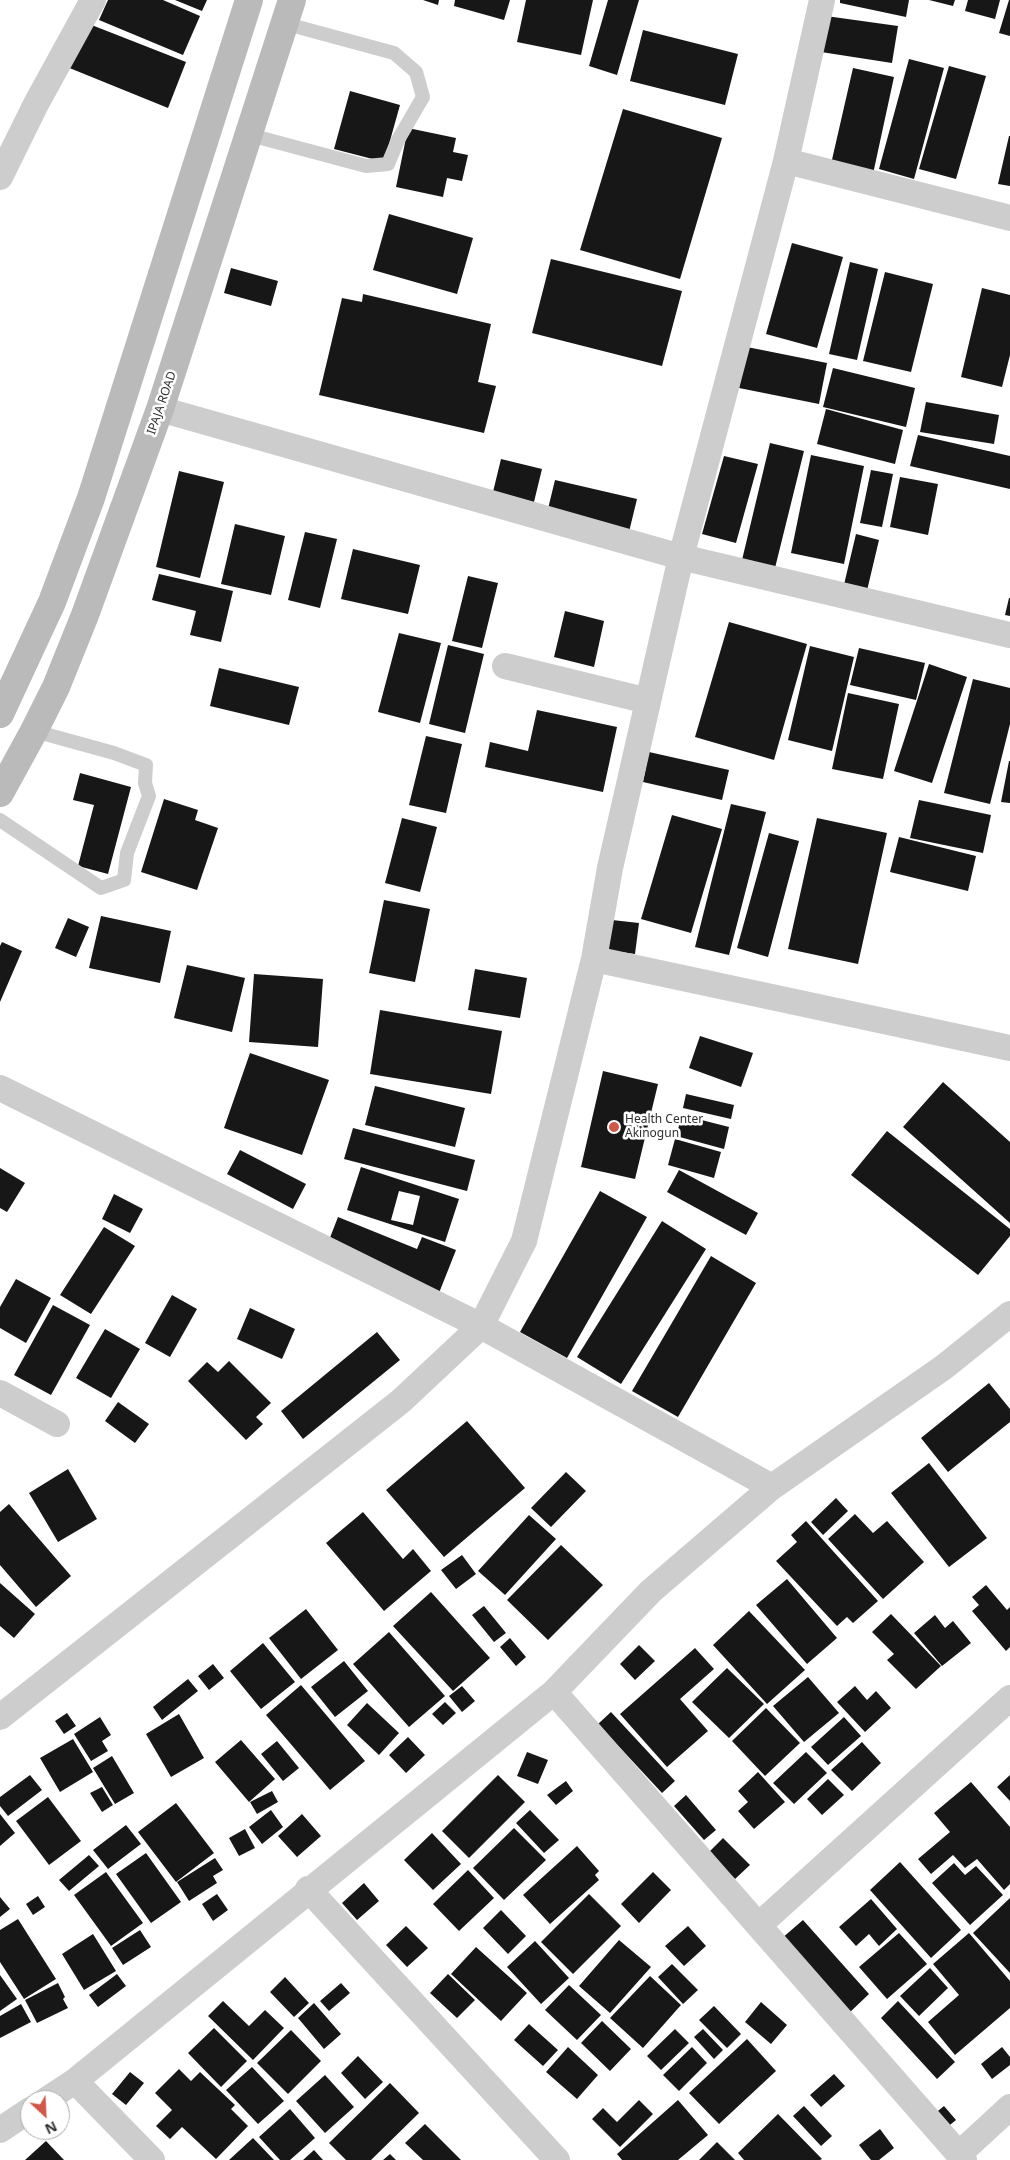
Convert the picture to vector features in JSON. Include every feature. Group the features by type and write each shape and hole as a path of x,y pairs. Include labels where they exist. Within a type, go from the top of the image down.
{"main road":[{"path":"0,714 52,602 91,498 249,0"},
{"name":"IPAJA ROAD","path":"0,793 56,687 85,614 160,409 250,135 287,11"},
{"path":"209,124 250,135"}],"street":[{"path":"0,177 36,104 93,0"},
{"path":"0,1717 401,1401 481,1326 524,1241 594,959 610,868 681,557 786,161 822,0"},
{"path":"786,161 1010,218"},
{"path":"160,409 681,557 1010,635"},
{"path":"506,666 648,701"},
{"path":"594,959 1010,1048"},
{"path":"0,1088 481,1326 772,1486"},
{"path":"61,2090 75,2081 308,1889 554,1692 651,1591 772,1486 944,1366 1010,1314"},
{"path":"0,1393 57,1424"},
{"path":"554,1692 961,2157 1010,2107"},
{"path":"759,1925 1010,1698"},
{"path":"308,1889 557,2160"},
{"path":"75,2081 152,2160"},
{"path":"0,2130 20,2117"}],"lane":[{"path":"250,135 366,166 388,164 398,140 423,96 416,72 394,53 287,11"},
{"path":"0,820 101,888 124,880 127,853 149,796 145,782 146,766 114,753 34,731"}],"building":[{"path":"108,0 163,0 200,16 183,55 99,20"},
{"path":"175,0 207,0 202,11"},
{"path":"423,0 439,0 438,5"},
{"path":"455,0 510,0 504,20 454,6"},
{"path":"526,0 593,0 581,55 517,42"},
{"path":"608,0 639,0 617,75 589,66"},
{"path":"840,0 909,0 906,17 840,3"},
{"path":"929,0 955,0 953,6"},
{"path":"968,0 1000,0 995,19 965,11"},
{"path":"1010,0 1010,36 999,33"},
{"path":"826,16 898,26 892,63 821,52"},
{"path":"84,22 186,62 168,108 67,67"},
{"path":"643,30 738,54 725,105 630,81"},
{"path":"909,59 944,68 914,179 879,169"},
{"path":"949,66 986,76 956,179 919,169"},
{"path":"853,68 894,77 873,174 831,164"},
{"path":"350,91 400,105 384,162 334,149"},
{"path":"623,109 722,138 680,279 580,250"},
{"path":"408,128 456,138 453,152 468,155 462,181 447,178 443,197 396,187"},
{"path":"1010,136 1010,186 998,184"},
{"path":"389,214 473,238 457,294 373,270"},
{"path":"792,243 843,257 817,348 766,334"},
{"path":"551,259 682,291 662,366 532,333"},
{"path":"850,262 878,269 857,360 829,354"},
{"path":"231,268 278,281 271,306 224,293"},
{"path":"885,272 933,284 911,372 863,361"},
{"path":"982,288 1010,295 1010,355 1002,387 961,377"},
{"path":"363,294 491,324 478,382 496,386 484,433 319,395 342,298 362,302"},
{"path":"747,347 827,363 819,404 739,388"},
{"path":"833,368 915,388 906,427 823,407"},
{"path":"926,402 999,415 994,444 920,432"},
{"path":"826,409 903,430 895,464 817,444"},
{"path":"918,435 1010,456 1010,489 910,466"},
{"path":"770,443 804,451 775,568 742,560"},
{"path":"811,455 864,466 844,564 791,553"},
{"path":"724,456 758,464 736,543 702,534"},
{"path":"501,459 542,469 533,506 492,496"},
{"path":"871,470 893,474 882,527 860,523"},
{"path":"179,471 224,482 200,578 156,567"},
{"path":"900,477 938,484 928,535 890,527"},
{"path":"555,480 637,499 628,536 546,517"},
{"path":"235,524 285,536 271,595 221,584"},
{"path":"305,532 337,539 320,608 288,600"},
{"path":"856,534 879,540 865,599 842,593"},
{"path":"353,549 420,565 408,614 341,599"},
{"path":"159,574 233,591 221,642 190,635 196,611 152,600"},
{"path":"468,576 498,583 482,648 452,641"},
{"path":"1010,598 1010,616 1005,615"},
{"path":"565,611 604,621 594,667 554,657"},
{"path":"729,622 807,644 774,760 695,737"},
{"path":"399,633 441,643 420,723 378,712"},
{"path":"448,645 484,654 465,733 429,724"},
{"path":"810,646 854,657 832,751 788,740"},
{"path":"859,648 925,663 916,700 850,685"},
{"path":"929,664 967,677 932,783 894,771"},
{"path":"219,668 299,687 289,725 210,706"},
{"path":"973,679 1010,688 1010,724 990,804 944,793"},
{"path":"848,693 899,704 883,779 832,769"},
{"path":"537,710 617,727 603,792 485,767 490,742 528,751"},
{"path":"426,736 462,744 446,813 409,805"},
{"path":"649,752 729,770 722,800 643,782"},
{"path":"1010,761 1010,803 1001,802"},
{"path":"80,773 131,787 108,874 78,866 94,805 73,800"},
{"path":"164,799 198,810 195,820 218,828 197,890 141,872"},
{"path":"919,800 991,815 983,853 910,838"},
{"path":"731,804 766,812 729,955 695,947"},
{"path":"672,815 722,829 691,933 641,919"},
{"path":"402,818 437,827 420,892 385,883"},
{"path":"817,818 887,833 858,964 788,949"},
{"path":"769,833 799,841 768,957 737,948"},
{"path":"899,837 976,856 968,891 890,872"},
{"path":"384,900 430,909 415,982 369,973"},
{"path":"101,916 171,931 160,983 89,968"},
{"path":"68,918 89,927 76,957 55,948"},
{"path":"603,919 639,923 635,954 599,949"},
{"path":"2,942 22,951 0,1002 0,946"},
{"path":"187,965 245,978 232,1032 174,1018"},
{"path":"475,969 527,978 520,1018 468,1010"},
{"path":"254,974 323,979 318,1047 249,1042"},
{"path":"380,1010 502,1031 491,1094 370,1074"},
{"path":"700,1036 753,1053 741,1087 689,1068"},
{"path":"250,1053 329,1080 302,1155 224,1128"},
{"path":"603,1071 658,1084 635,1179 581,1167"},
{"path":"943,1082 1010,1142 1010,1223 903,1127"},
{"path":"375,1086 465,1108 455,1147 365,1125"},
{"path":"686,1094 734,1105 731,1119 683,1108"},
{"path":"682,1115 729,1127 724,1149 676,1136"},
{"path":"353,1128 475,1160 467,1191 344,1159"},
{"path":"887,1131 1010,1229 1010,1236 978,1275 851,1175"},
{"path":"675,1139 721,1152 714,1178 668,1165"},
{"path":"240,1150 306,1184 293,1209 227,1174"},
{"path":"361,1167 459,1199 445,1242 347,1210","holes":["399,1191 420,1196 413,1225 391,1220"]},
{"path":"0,1168 25,1183 7,1212 0,1208"},
{"path":"679,1170 758,1213 746,1235 667,1192"},
{"path":"600,1191 647,1217 567,1358 520,1332"},
{"path":"114,1194 143,1209 130,1233 102,1219"},
{"path":"338,1217 417,1249 422,1237 456,1250 439,1293 326,1248"},
{"path":"662,1221 706,1249 621,1384 577,1357"},
{"path":"104,1227 135,1246 91,1314 60,1295"},
{"path":"711,1256 756,1283 678,1417 632,1391"},
{"path":"16,1279 51,1298 26,1343 0,1328 0,1307"},
{"path":"172,1295 197,1309 170,1357 145,1343"},
{"path":"53,1305 90,1325 51,1395 14,1375"},
{"path":"250,1308 295,1329 282,1359 237,1339"},
{"path":"105,1329 140,1349 111,1398 76,1378"},
{"path":"377,1332 400,1360 303,1439 281,1411"},
{"path":"229,1361 271,1403 256,1417 263,1424 246,1440 188,1381 207,1362 218,1372"},
{"path":"989,1383 1010,1409 1010,1422 948,1472 921,1438"},
{"path":"118,1402 149,1424 135,1443 105,1421"},
{"path":"467,1421 525,1488 444,1557 386,1490"},
{"path":"929,1463 987,1538 949,1567 891,1493"},
{"path":"68,1469 97,1519 58,1542 29,1493"},
{"path":"566,1472 586,1491 551,1527 531,1508"},
{"path":"836,1498 848,1511 823,1535 811,1522"},
{"path":"9,1504 71,1576 36,1607 0,1565 0,1512"},
{"path":"363,1512 403,1559 413,1549 431,1571 384,1611 326,1543"},
{"path":"855,1514 873,1533 887,1521 924,1562 883,1599 828,1539"},
{"path":"529,1515 556,1539 505,1595 478,1571"},
{"path":"806,1521 878,1601 853,1623 847,1617 837,1626 776,1561 797,1542 791,1535"},
{"path":"561,1545 603,1585 548,1640 507,1600"},
{"path":"462,1555 476,1574 456,1589 441,1570"},
{"path":"787,1579 837,1638 807,1664 756,1605"},
{"path":"0,1583 35,1614 14,1638 0,1626"},
{"path":"986,1585 1007,1610 1010,1607 1010,1647 1006,1651 972,1611 979,1605 972,1597"},
{"path":"431,1592 490,1658 453,1691 393,1626"},
{"path":"484,1606 506,1633 494,1642 472,1615"},
{"path":"306,1609 338,1650 301,1679 269,1638"},
{"path":"749,1611 805,1670 767,1704 713,1645"},
{"path":"891,1614 941,1666 916,1689 887,1660 894,1654 872,1632"},
{"path":"935,1615 945,1628 953,1621 971,1643 942,1666 914,1633"},
{"path":"389,1632 445,1696 409,1727 353,1664"},
{"path":"510,1638 526,1657 516,1666 500,1647"},
{"path":"263,1643 295,1682 261,1709 230,1671"},
{"path":"639,1645 655,1661 635,1680 620,1664"},
{"path":"695,1648 714,1669 680,1699 708,1731 667,1767 620,1714"},
{"path":"344,1661 368,1691 335,1717 311,1687"},
{"path":"213,1664 224,1678 209,1690 198,1676"},
{"path":"727,1668 764,1704 729,1738 692,1702"},
{"path":"808,1677 839,1713 804,1742 773,1706"},
{"path":"188,1679 198,1691 162,1720 153,1707"},
{"path":"301,1685 365,1761 330,1790 266,1715"},
{"path":"462,1686 475,1701 462,1712 449,1696"},
{"path":"855,1686 867,1700 876,1691 891,1708 865,1732 837,1702"},
{"path":"445,1702 456,1713 443,1725 432,1714"},
{"path":"367,1703 399,1733 379,1755 347,1725"},
{"path":"766,1708 800,1743 765,1776 732,1741"},
{"path":"611,1712 675,1781 662,1793 598,1724"},
{"path":"67,1713 76,1726 64,1734 55,1721"},
{"path":"179,1714 204,1758 171,1777 146,1734"},
{"path":"100,1717 111,1735 102,1741 108,1751 91,1761 74,1734"},
{"path":"844,1717 861,1736 828,1765 811,1747"},
{"path":"408,1737 425,1755 406,1773 389,1755"},
{"path":"73,1739 93,1772 60,1792 40,1758"},
{"path":"241,1740 275,1779 249,1802 215,1762"},
{"path":"277,1741 299,1768 283,1781 261,1754"},
{"path":"862,1742 881,1763 852,1791 831,1770"},
{"path":"527,1752 548,1760 538,1784 517,1776"},
{"path":"806,1752 827,1773 794,1804 773,1783"},
{"path":"112,1756 134,1793 115,1804 93,1768"},
{"path":"758,1772 785,1802 754,1829 738,1811 748,1802 738,1791"},
{"path":"30,1775 42,1790 8,1816 0,1806 0,1797"},
{"path":"498,1775 525,1802 469,1858 442,1831"},
{"path":"1010,1775 1010,1801 997,1787"},
{"path":"828,1779 844,1795 822,1815 807,1799"},
{"path":"566,1781 573,1791 556,1805 547,1795"},
{"path":"971,1782 1010,1827 1010,1884 1004,1890 977,1859 965,1868 953,1855 931,1874 918,1859 950,1832 934,1813"},
{"path":"102,1787 113,1805 102,1812 90,1793"},
{"path":"272,1791 278,1802 257,1814 250,1802"},
{"path":"686,1795 716,1830 704,1840 674,1806"},
{"path":"48,1797 81,1841 49,1865 16,1821"},
{"path":"176,1803 214,1853 176,1882 138,1832"},
{"path":"271,1810 283,1827 262,1844 249,1827"},
{"path":"530,1810 559,1840 544,1853 516,1823"},
{"path":"0,1814 15,1833 0,1846"},
{"path":"302,1814 321,1836 297,1857 278,1836"},
{"path":"126,1825 141,1844 108,1869 93,1850"},
{"path":"514,1828 546,1860 504,1900 473,1868"},
{"path":"245,1829 255,1848 239,1856 229,1838"},
{"path":"432,1833 461,1864 433,1890 404,1860"},
{"path":"723,1838 750,1865 735,1879 709,1852"},
{"path":"577,1846 599,1871 595,1875 599,1880 550,1924 523,1895"},
{"path":"146,1853 181,1902 151,1923 116,1874"},
{"path":"89,1855 99,1866 69,1891 59,1880"},
{"path":"215,1858 223,1870 213,1876 217,1883 189,1901 177,1882"},
{"path":"900,1862 961,1930 931,1958 870,1890"},
{"path":"954,1863 965,1875 976,1866 1003,1895 970,1925 932,1883"},
{"path":"468,1870 494,1898 459,1931 433,1904"},
{"path":"106,1872 143,1923 111,1946 74,1895"},
{"path":"653,1872 671,1890 639,1923 621,1904"},
{"path":"364,1883 379,1901 357,1920 342,1903"},
{"path":"217,1894 228,1910 213,1921 202,1904"},
{"path":"589,1894 621,1926 573,1974 541,1942"},
{"path":"38,1896 45,1907 33,1915 26,1904"},
{"path":"0,1897 10,1909 0,1917"},
{"path":"1010,1898 1010,1973 973,1933"},
{"path":"871,1899 897,1929 879,1946 869,1934 856,1946 839,1927"},
{"path":"501,1910 526,1936 508,1954 483,1928"},
{"path":"18,1919 56,1979 24,1999 0,1962 0,1930"},
{"path":"803,1920 869,1994 848,2014 781,1939"},
{"path":"406,1926 428,1948 407,1967 386,1945"},
{"path":"688,1926 706,1946 684,1966 665,1946"},
{"path":"140,1930 151,1947 123,1965 112,1948"},
{"path":"899,1933 927,1964 887,1999 859,1967"},
{"path":"969,1933 1010,1981 1010,2008 955,2055 928,2022 959,1995 933,1964"},
{"path":"93,1934 116,1971 84,1990 62,1954"},
{"path":"619,1940 651,1967 610,2013 579,1986"},
{"path":"535,1941 569,1978 541,2004 507,1967"},
{"path":"476,1947 527,1993 501,2021 451,1974"},
{"path":"672,1964 698,1990 683,2004 658,1977"},
{"path":"930,1968 948,1988 919,2016 900,1996"},
{"path":"117,1974 126,1986 98,2007 89,1995"},
{"path":"448,1974 475,2000 457,2018 430,1993"},
{"path":"0,1975 17,1999 0,2011"},
{"path":"650,1976 681,2005 643,2048 610,2018"},
{"path":"285,1977 309,2003 294,2017 270,1992"},
{"path":"58,1983 68,2008 37,2023 25,2000"},
{"path":"341,1983 350,1993 329,2011 320,2001"},
{"path":"569,1985 601,2015 577,2040 545,2010"},
{"path":"223,2001 249,2026 265,2010 284,2028 253,2060 208,2016"},
{"path":"898,2001 955,2062 937,2079 881,2018"},
{"path":"761,2002 787,2025 771,2044 745,2022"},
{"path":"314,2003 341,2034 324,2049 298,2018"},
{"path":"21,2004 31,2022 0,2038 0,2016"},
{"path":"714,2006 741,2034 727,2048 699,2020"},
{"path":"602,2021 631,2049 610,2071 581,2043"},
{"path":"529,2024 558,2050 543,2066 514,2040"},
{"path":"214,2028 247,2061 221,2087 188,2053"},
{"path":"675,2029 689,2043 661,2070 647,2056"},
{"path":"703,2029 723,2050 714,2059 694,2037"},
{"path":"291,2030 321,2061 288,2094 257,2063"},
{"path":"747,2039 776,2071 719,2124 689,2093"},
{"path":"568,2047 598,2075 577,2099 546,2072"},
{"path":"692,2047 707,2063 679,2091 663,2075"},
{"path":"1002,2047 1010,2057 1010,2065 992,2079 981,2064"},
{"path":"358,2056 383,2082 365,2099 341,2073"},
{"path":"252,2067 284,2101 258,2124 226,2090"},
{"path":"179,2069 191,2081 200,2072 235,2105 231,2109 248,2126 216,2159 182,2127 170,2139 156,2126 172,2110 155,2093"},
{"path":"130,2072 144,2083 126,2105 112,2094"},
{"path":"834,2074 845,2086 821,2107 810,2095"},
{"path":"325,2075 354,2107 325,2133 296,2101"},
{"path":"390,2083 419,2113 371,2160 346,2160 329,2143"},
{"path":"639,2100 653,2114 620,2147 592,2119 603,2108 617,2122"},
{"path":"678,2100 708,2135 678,2160 622,2160 617,2154"},
{"path":"804,2106 832,2136 821,2146 793,2116"},
{"path":"944,2106 956,2120 945,2129 933,2115"},
{"path":"290,2109 315,2138 290,2160 280,2160 259,2137"},
{"path":"778,2114 822,2159 744,2160 738,2153"},
{"path":"425,2124 461,2160 423,2160 405,2143"},
{"path":"880,2129 894,2148 879,2160 871,2160 859,2145"},
{"path":"253,2138 274,2160 229,2160"},
{"path":"46,2141 64,2160 25,2160"},
{"path":"717,2142 735,2160 699,2160"},
{"path":"314,2150 323,2160 303,2160"},
{"path":"390,2154 396,2160 383,2160"}],"place":[{"name":"Health Center Akinogun","path":"614,1127"}]}
